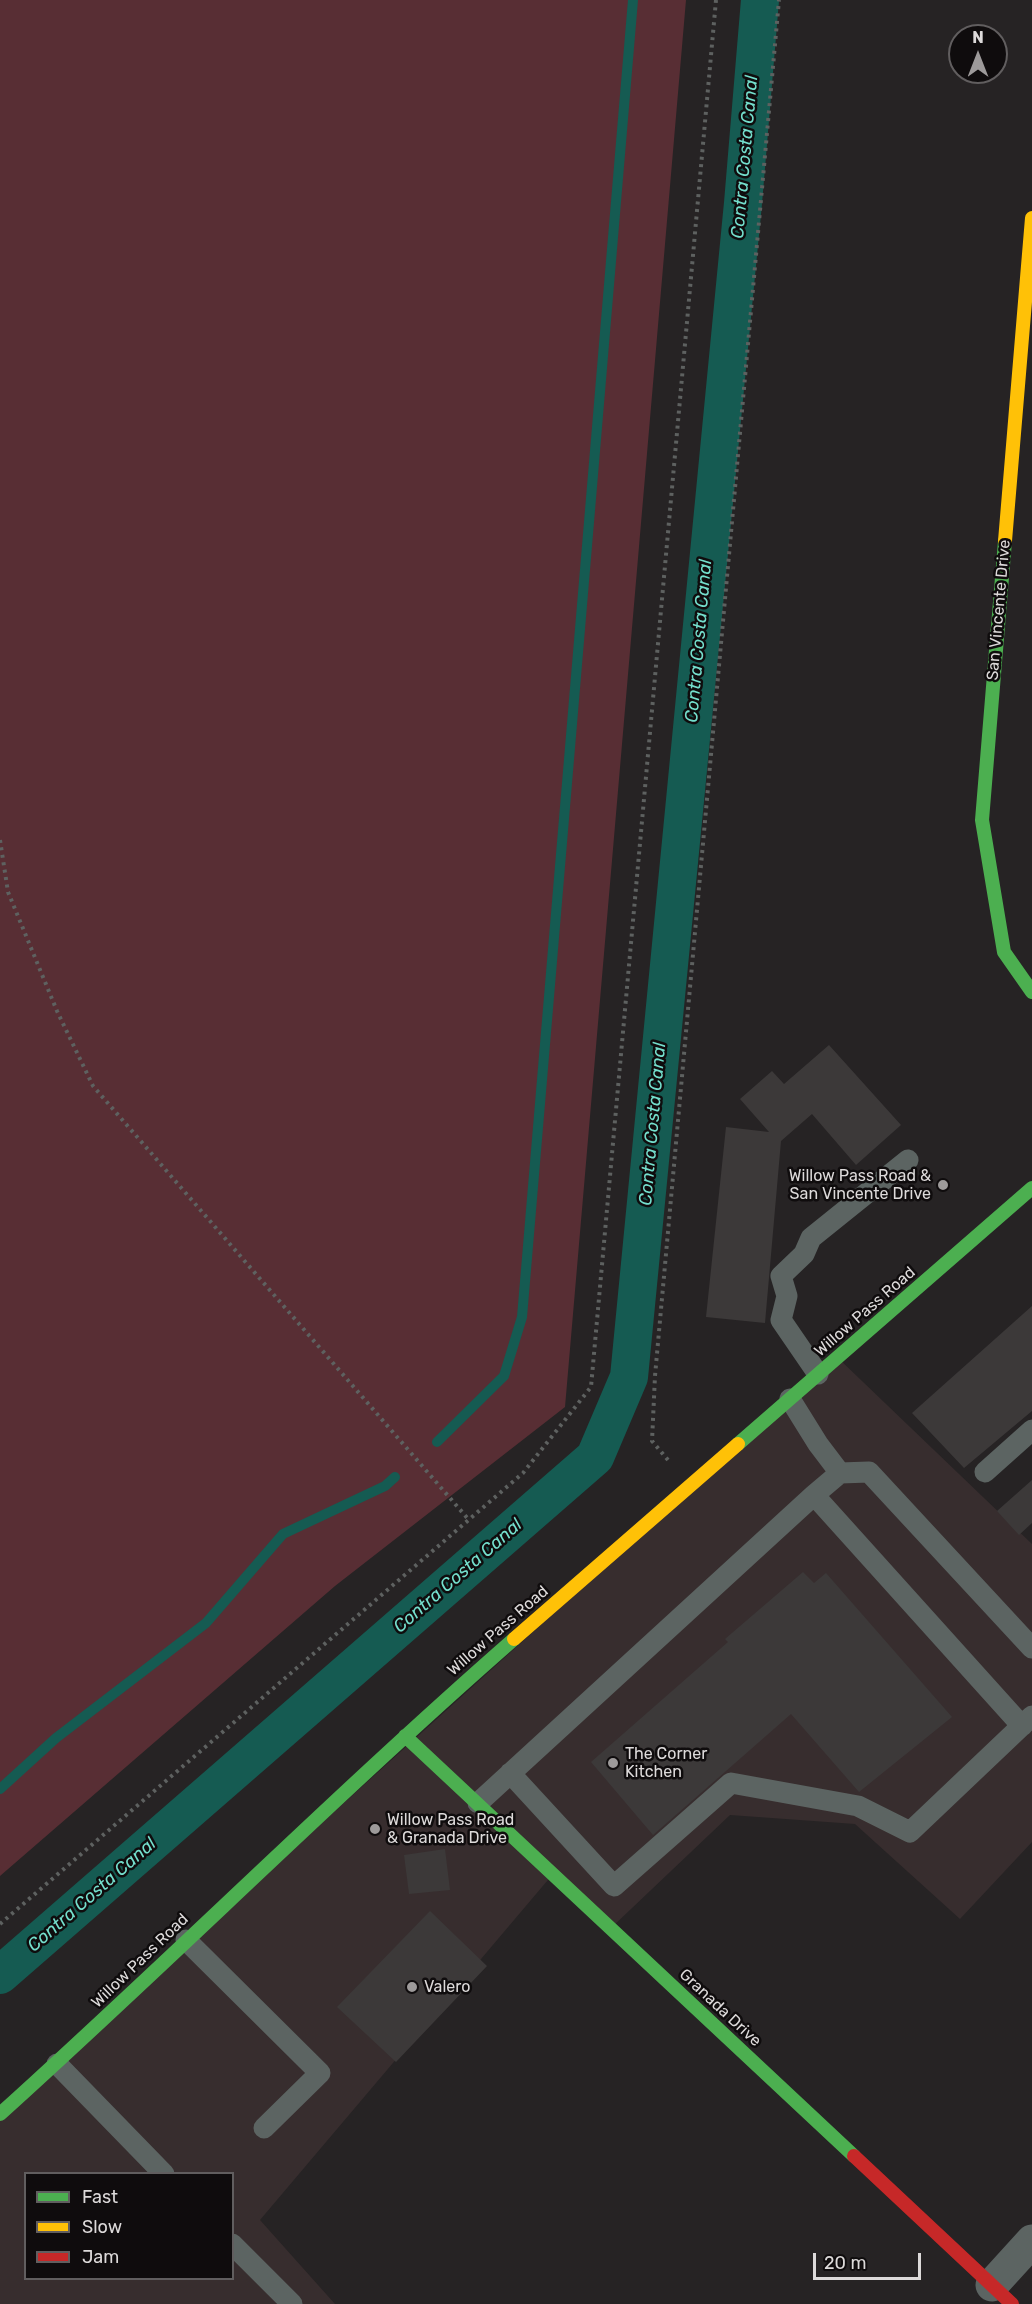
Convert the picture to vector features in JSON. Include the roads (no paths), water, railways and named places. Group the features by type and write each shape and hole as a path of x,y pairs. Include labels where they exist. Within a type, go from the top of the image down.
{"street":[{"name":"San Vincente Drive","path":"1032,218 1027,347 982,820 1004,952 1032,992"},
{"name":"Willow Pass Road","path":"0,2114 57,2064 405,1736 690,1485 1031,1190"},
{"name":"Granada Drive","path":"405,1736 1002,2294"},
{"path":"1002,2294 1032,2241"}],"lane":[{"path":"818,1374 780,1320 787,1296 782,1276 804,1254 811,1238 908,1160"},
{"path":"790,1399 818,1444 840,1473"},
{"path":"985,1472 1032,1430"},
{"path":"478,1803 840,1473 869,1472 1032,1648"},
{"path":"510,1773 614,1886 731,1783 858,1806 910,1832 1027,1721 814,1495"},
{"path":"186,1940 320,2073 264,2128"},
{"path":"57,2064 162,2172"},
{"path":"234,2246 291,2304"}],"waterway":[{"path":"437,1442 504,1376 522,1317 633,0"},
{"name":"Contra Costa Canal","path":"0,1975 595,1457 629,1377 743,203 760,0"},
{"path":"0,1789 56,1738 206,1623 283,1534 385,1486 395,1477"}],"place":[{"name":"Willow Pass Road & San Vincente Drive","path":"943,1185"},
{"name":"The Corner Kitchen","path":"613,1763"},
{"name":"Willow Pass Road & Granada Drive","path":"375,1829"},
{"name":"Valero","path":"412,1987"}]}
